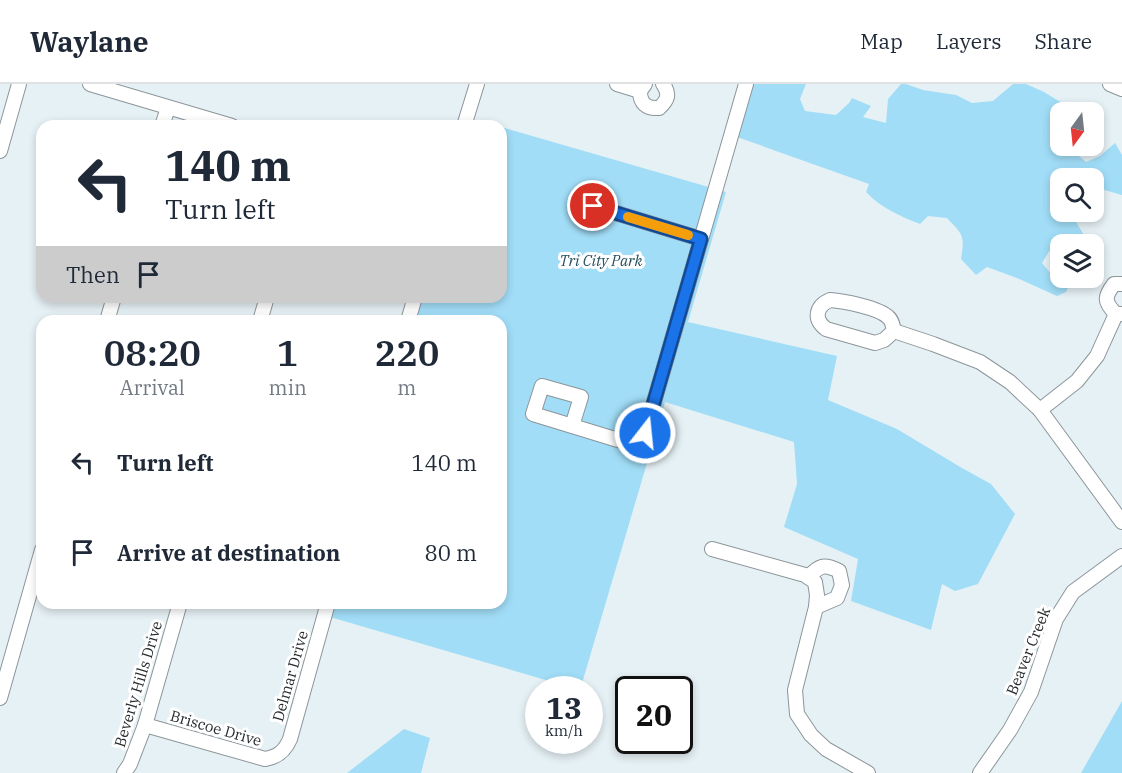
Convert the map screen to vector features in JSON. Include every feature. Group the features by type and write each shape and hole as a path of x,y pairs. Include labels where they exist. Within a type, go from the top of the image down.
{"street":[{"path":"0,151 19,84"},
{"path":"90,84 211,120"},
{"path":"466,120 477,84"},
{"path":"617,84 643,87 640,98 646,106 652,109 659,108 667,98 667,90 663,84"},
{"path":"572,426 625,442 632,443 642,439 746,84"},
{"path":"1110,84 1122,89"},
{"path":"164,120 168,108"},
{"path":"593,206 701,239"},
{"path":"1040,410 1077,381 1096,356 1119,314 1109,307 1106,300 1108,292 1114,284 1122,284"},
{"path":"840,300 880,311 890,318 894,331 884,340 875,343 826,330 820,325 818,310 822,303 840,300"},
{"path":"894,331 980,362 1010,382 1040,410 1122,522"},
{"path":"712,549 805,575 815,582 818,595 816,607 795,690 797,714 811,735 826,749 868,773"},
{"name":"Beaver Creek","path":"980,773 1010,730 1031,692 1056,619 1073,592 1122,556"},
{"path":"808,577 819,567 828,566 839,571 842,585 837,597 816,607"},
{"path":"0,698 36,571"},
{"name":"Beverly Hills Drive","path":"124,773 130,764 145,725 178,609"},
{"name":"Delmar Drive","path":"278,755 290,739 326,609"},
{"name":"Briscoe Drive","path":"145,725 265,759 278,755"}],"green space":[{"path":"753,84 806,84 800,99 805,111 836,115 852,98 871,106 863,117 886,123 888,99 901,84 956,95 972,103 993,101 1013,84 1026,84 1061,102 1050,102 1050,156 1079,156 1086,162 1104,156 1104,153 1115,143 1122,155 1122,195 1104,190 1104,168 1050,168 1050,222 1076,222 1083,234 1050,234 1050,250 1042,263 1050,273 1050,288 1068,288 1066,292 1057,296 987,267 976,275 961,259 963,240 957,228 947,218 928,216 920,224 878,203 866,192 869,184 737,137"},
{"name":"Tri City Park","path":"507,129 726,192 688,322 837,356 828,400 897,429 991,484 1015,514 978,584 955,591 942,584 931,630 851,601 858,559 784,527 797,484 794,442 665,402 584,676 532,676 330,617 332,609 507,609 507,315 417,315 420,303 507,303"},
{"path":"1122,701 1122,773 1081,773"},
{"path":"404,729 430,738 421,773 347,773"}],"slow traffic":[{"path":"628,217 688,235"}],"route":[{"path":"593,206 701,239 645,433"}]}
